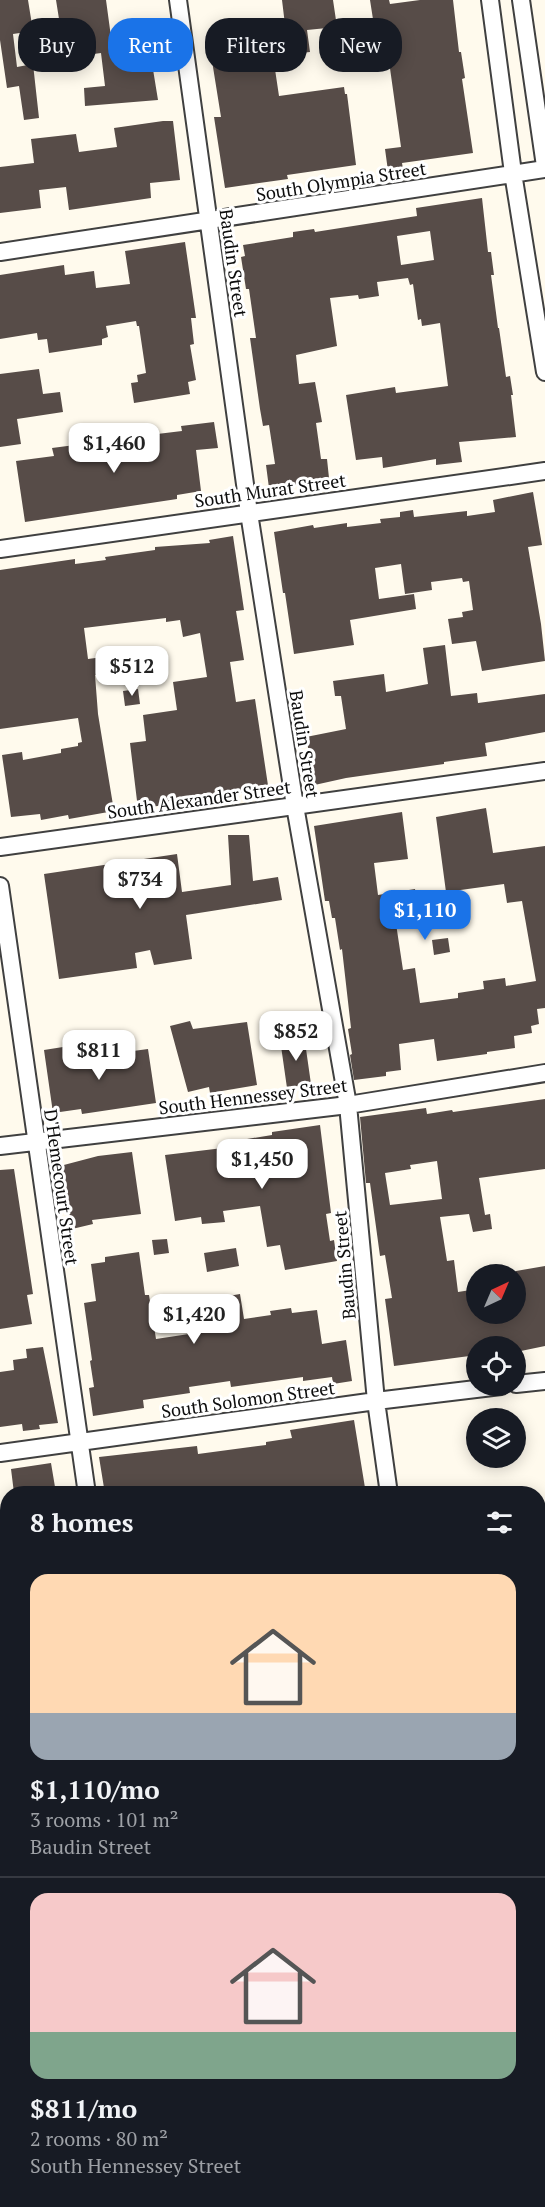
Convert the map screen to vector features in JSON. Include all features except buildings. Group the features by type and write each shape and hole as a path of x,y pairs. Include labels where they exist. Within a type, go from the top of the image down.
{"street":[{"name":"Baudin Street","path":"178,0 249,513 295,806 348,1105 376,1401 388,1486"},
{"path":"490,0 513,173 545,372"},
{"path":"521,0 545,167"},
{"name":"South Olympia Street","path":"0,252 208,222 545,167"},
{"name":"South Murat Street","path":"0,549 545,471"},
{"name":"South Alexander Street","path":"0,847 545,771"},
{"name":"D'Hemecourt Street","path":"0,886 86,1486"},
{"name":"South Hennessey Street","path":"0,1146 35,1140 348,1105 545,1072"},
{"path":"526,1383 545,1381"},
{"name":"South Solomon Street","path":"0,1453 466,1390"}]}
